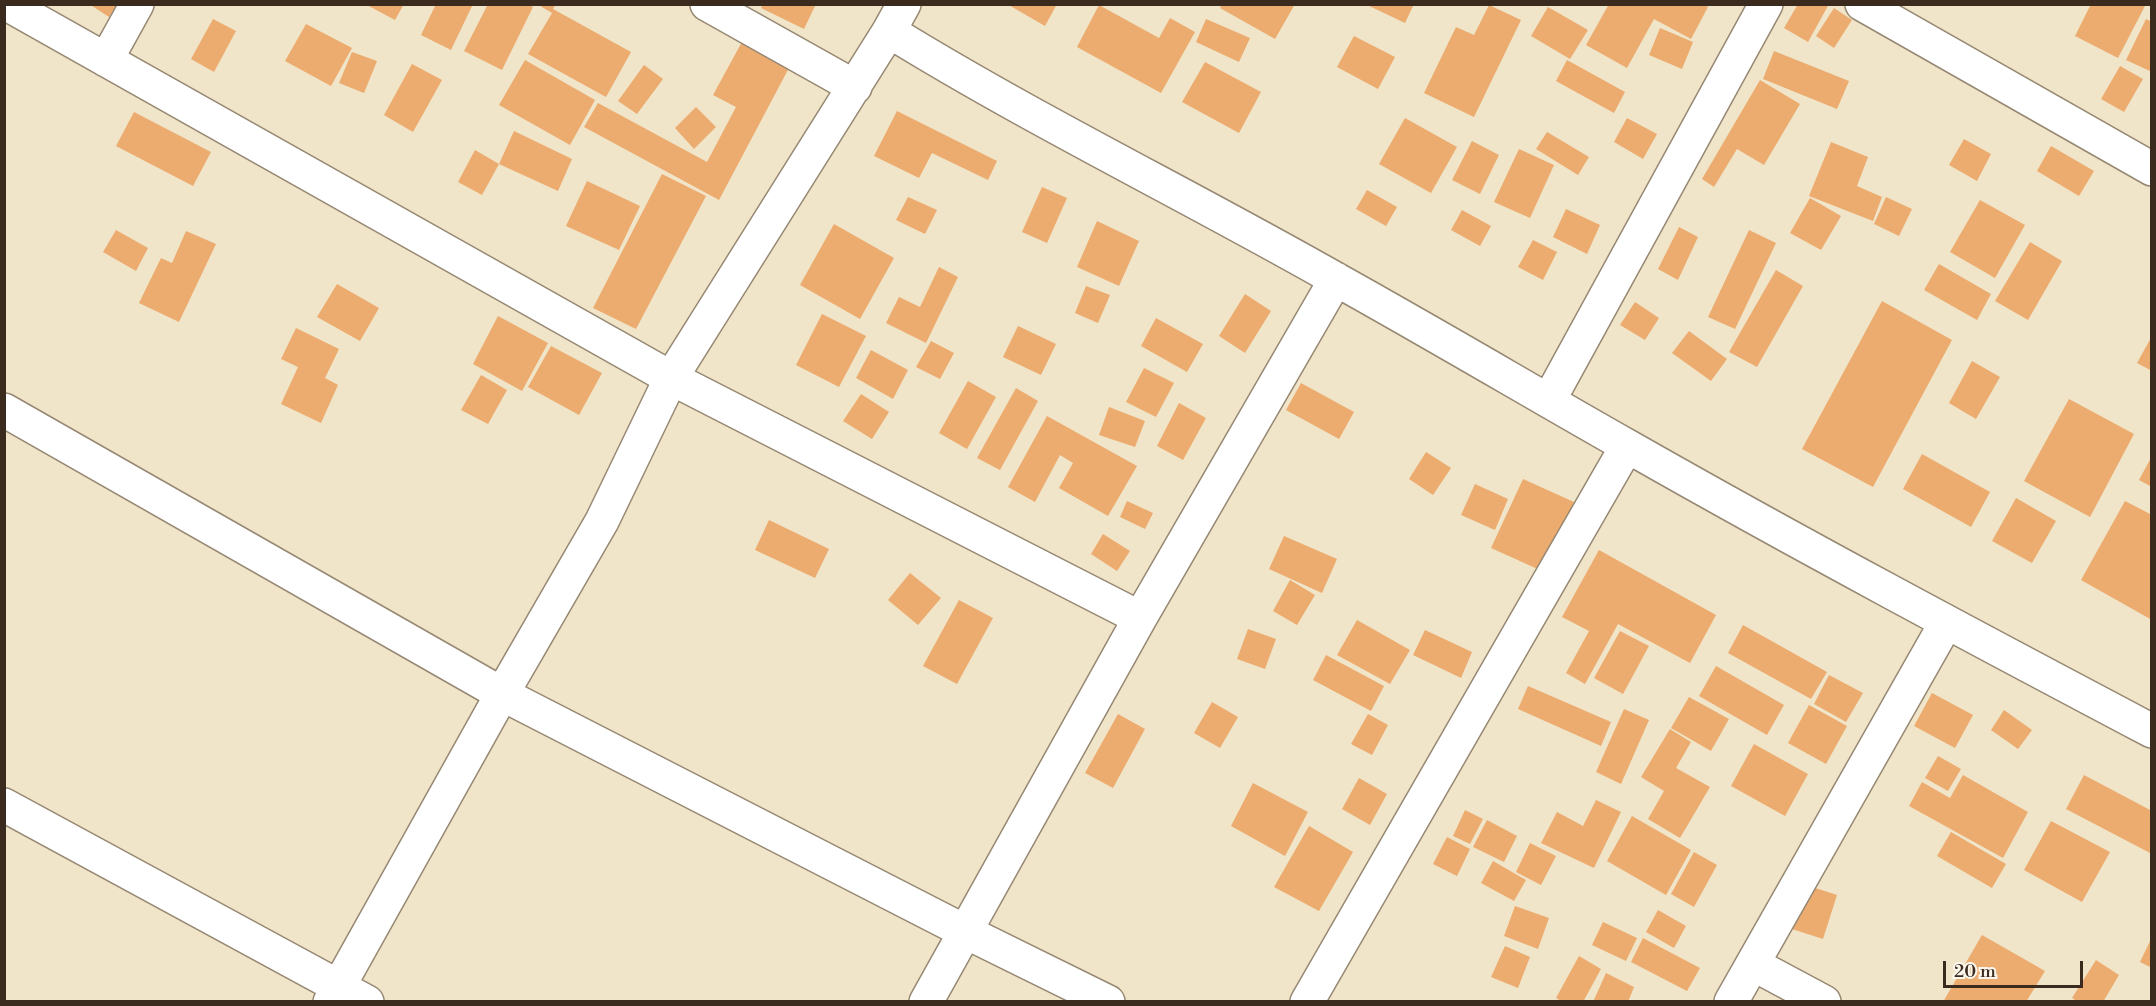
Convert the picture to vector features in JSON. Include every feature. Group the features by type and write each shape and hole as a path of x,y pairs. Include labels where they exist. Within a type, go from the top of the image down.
{"street":[{"path":"7,4 671,378 1140,618"},
{"path":"106,60 138,4"},
{"path":"707,4 855,87"},
{"path":"1549,400 1766,4"},
{"path":"1862,4 2151,170"},
{"path":"334,994 602,521 671,378 855,87 896,18 1022,108 1336,279 1627,446 1946,623 2151,731"},
{"path":"926,1002 1140,618 1336,279"},
{"path":"4,410 502,694 964,931 1108,1002"},
{"path":"1307,1002 1627,446"},
{"path":"1731,1002 1946,623"},
{"path":"4,805 334,994 367,1002"},
{"path":"1753,964 1824,1002"}],"building":[{"path":"89,4 117,4 109,17"},
{"path":"365,4 404,4 395,20"},
{"path":"436,4 473,4 451,50 421,35"},
{"path":"488,4 527,4 533,7 502,70 464,51"},
{"path":"537,4 556,4 553,9 631,52 606,97 528,54 552,13"},
{"path":"763,4 816,4 804,29 761,8"},
{"path":"1007,4 1057,4 1045,26"},
{"path":"1222,4 1295,4 1275,39 1220,8"},
{"path":"1365,4 1414,4 1405,23"},
{"path":"1609,4 1703,4 1708,7 1691,39 1654,19 1627,68 1586,45"},
{"path":"1798,4 1829,4 1808,42 1784,28"},
{"path":"2091,4 2146,4 2118,58 2075,36"},
{"path":"1099,5 1159,38 1170,18 1195,32 1161,93 1077,47"},
{"path":"1489,5 1521,20 1474,117 1424,93 1456,27 1474,35"},
{"path":"1548,7 1588,30 1570,59 1531,36"},
{"path":"1834,8 1852,20 1834,48 1816,36"},
{"path":"213,19 236,31 214,72 191,59"},
{"path":"1206,19 1250,38 1239,62 1196,42"},
{"path":"2146,19 2152,22 2152,72 2126,60"},
{"path":"306,24 352,48 331,86 285,61"},
{"path":"1660,28 1693,42 1682,69 1649,55"},
{"path":"1354,36 1395,57 1378,89 1337,67"},
{"path":"743,40 790,66 719,200 584,127 598,103 707,162 736,107 713,95"},
{"path":"1774,51 1849,81 1837,109 1763,79"},
{"path":"352,52 377,61 364,93 339,83"},
{"path":"525,60 595,100 570,145 499,105"},
{"path":"1567,60 1625,92 1614,113 1556,81"},
{"path":"1205,62 1261,92 1239,133 1182,102"},
{"path":"412,64 442,80 413,132 384,115"},
{"path":"644,65 663,79 637,114 618,101"},
{"path":"2120,66 2143,79 2124,112 2101,99"},
{"path":"1760,80 1800,104 1764,165 1737,149 1714,187 1702,179"},
{"path":"696,107 716,127 694,149 675,128"},
{"path":"897,111 997,161 988,180 932,153 919,178 874,156"},
{"path":"134,112 211,152 193,186 116,146"},
{"path":"1405,118 1457,147 1431,193 1379,164"},
{"path":"1627,118 1657,134 1643,159 1614,142"},
{"path":"514,131 572,159 558,191 499,164"},
{"path":"1547,132 1589,157 1578,175 1536,149"},
{"path":"1964,139 1991,154 1977,181 1949,165"},
{"path":"1472,141 1499,155 1480,194 1452,180"},
{"path":"1831,142 1868,157 1857,186 1882,197 1873,221 1809,196"},
{"path":"2051,146 2094,171 2079,196 2037,171"},
{"path":"1519,149 1554,165 1530,218 1494,202"},
{"path":"475,150 499,164 482,195 458,182"},
{"path":"662,174 706,196 636,329 593,308"},
{"path":"587,181 640,206 619,250 566,226"},
{"path":"1042,187 1067,198 1047,243 1022,232"},
{"path":"1367,190 1397,207 1386,226 1356,209"},
{"path":"908,197 937,210 925,234 896,220"},
{"path":"1886,197 1912,209 1899,236 1874,224"},
{"path":"1810,198 1841,216 1821,250 1790,233"},
{"path":"1980,200 2025,225 1995,278 1950,252"},
{"path":"1566,209 1600,225 1587,254 1553,237"},
{"path":"1462,210 1491,226 1480,246 1451,230"},
{"path":"1097,221 1139,241 1119,286 1077,267"},
{"path":"834,224 894,258 860,319 800,285"},
{"path":"1679,227 1698,237 1678,280 1658,269"},
{"path":"116,230 148,248 136,271 103,252"},
{"path":"1749,230 1776,243 1735,329 1708,317"},
{"path":"186,231 216,244 179,322 139,303 161,258 172,263"},
{"path":"1533,240 1557,252 1543,280 1518,267"},
{"path":"2030,242 2062,261 2028,320 1995,301"},
{"path":"1939,264 1991,294 1977,320 1924,290"},
{"path":"939,267 958,277 926,343 886,323 899,297 920,307"},
{"path":"1776,270 1803,286 1757,367 1729,352"},
{"path":"337,284 379,308 360,341 317,317"},
{"path":"1086,286 1110,295 1098,323 1075,313"},
{"path":"1245,294 1271,311 1245,353 1219,336"},
{"path":"1882,301 1952,340 1873,487 1802,449"},
{"path":"1635,302 1659,318 1645,340 1620,325"},
{"path":"822,314 866,336 839,387 796,365"},
{"path":"498,316 548,343 522,391 473,364"},
{"path":"1156,318 1203,344 1187,372 1141,346"},
{"path":"1018,326 1056,344 1041,375 1003,357"},
{"path":"296,328 339,349 325,378 338,385 321,423 281,404 298,367 281,359"},
{"path":"1689,331 1727,359 1711,381 1672,353"},
{"path":"2152,336 2152,371 2137,363"},
{"path":"931,341 954,353 940,379 916,367"},
{"path":"551,346 602,373 579,415 528,387"},
{"path":"871,350 908,370 893,399 856,378"},
{"path":"1972,361 2000,377 1976,419 1949,403"},
{"path":"1144,368 1174,383 1156,417 1126,402"},
{"path":"481,375 507,390 488,424 461,410"},
{"path":"968,381 996,397 967,449 939,433"},
{"path":"1301,383 1354,412 1339,439 1286,410"},
{"path":"1016,388 1038,401 1000,470 977,458"},
{"path":"861,394 889,412 872,439 843,421"},
{"path":"2069,399 2134,434 2090,517 2024,481"},
{"path":"1179,403 1206,418 1183,460 1157,446"},
{"path":"1109,407 1145,421 1135,447 1099,435"},
{"path":"1047,416 1137,466 1108,516 1059,488 1073,463 1060,455 1035,502 1008,487"},
{"path":"1426,452 1451,468 1433,495 1409,479"},
{"path":"1922,454 1990,492 1971,527 1903,489"},
{"path":"2152,456 2152,487 2139,480"},
{"path":"1523,479 1574,502 1542,571 1491,548"},
{"path":"1475,484 1508,499 1495,530 1461,515"},
{"path":"2016,498 2056,521 2032,563 1992,541"},
{"path":"1127,501 1153,513 1145,529 1120,517"},
{"path":"2125,501 2152,515 2152,620 2081,580"},
{"path":"769,520 829,549 815,578 755,550"},
{"path":"1103,534 1130,551 1117,571 1091,554"},
{"path":"1284,536 1337,559 1322,593 1269,569"},
{"path":"1599,550 1716,615 1690,663 1618,624 1585,684 1566,673 1589,631 1562,617"},
{"path":"910,573 941,598 918,625 888,600"},
{"path":"1290,580 1315,595 1297,625 1273,611"},
{"path":"959,600 993,618 957,684 923,666"},
{"path":"1357,620 1410,650 1390,684 1337,655"},
{"path":"1743,625 1827,672 1811,699 1728,653"},
{"path":"1248,629 1276,639 1265,669 1237,659"},
{"path":"1425,630 1472,652 1461,678 1413,655"},
{"path":"1620,631 1649,646 1623,694 1594,678"},
{"path":"1326,655 1384,686 1371,711 1313,680"},
{"path":"1716,666 1784,705 1767,735 1699,696"},
{"path":"1829,675 1863,693 1846,722 1814,704"},
{"path":"1528,686 1611,722 1601,746 1518,709"},
{"path":"1932,693 1973,715 1955,748 1914,726"},
{"path":"1689,697 1729,719 1711,751 1671,728"},
{"path":"1212,702 1238,717 1220,748 1194,733"},
{"path":"1809,705 1847,726 1826,764 1788,743"},
{"path":"1624,709 1649,720 1621,784 1596,772"},
{"path":"2004,710 2032,730 2018,749 1991,730"},
{"path":"1118,714 1145,729 1113,788 1085,773"},
{"path":"1368,714 1388,725 1372,755 1351,744"},
{"path":"1670,729 1691,742 1676,768 1710,787 1680,838 1648,819 1664,791 1641,777"},
{"path":"1754,744 1808,774 1785,816 1731,786"},
{"path":"1938,756 1961,769 1948,791 1925,778"},
{"path":"1963,775 2028,812 2003,858 1909,806 1922,782 1950,798"},
{"path":"2084,775 2152,811 2152,854 2066,809"},
{"path":"1359,778 1387,794 1370,825 1342,809"},
{"path":"1253,783 1308,812 1285,856 1231,826"},
{"path":"1596,800 1621,812 1594,868 1541,843 1557,812 1583,826"},
{"path":"1465,810 1483,819 1470,844 1453,836"},
{"path":"1632,816 1691,850 1666,895 1607,861"},
{"path":"1487,820 1517,836 1504,862 1473,847"},
{"path":"2051,821 2110,852 2082,902 2024,870"},
{"path":"1309,826 1353,852 1319,911 1274,887"},
{"path":"1951,832 2006,864 1992,888 1937,856"},
{"path":"1447,837 1470,849 1457,876 1433,864"},
{"path":"1530,843 1556,856 1541,885 1516,872"},
{"path":"1694,852 1717,865 1694,907 1671,894"},
{"path":"1493,861 1526,880 1514,901 1481,883"},
{"path":"1806,885 1837,895 1823,939 1792,929"},
{"path":"1515,906 1549,918 1538,949 1504,936"},
{"path":"1658,910 1686,926 1674,948 1646,932"},
{"path":"1603,922 1637,938 1626,961 1592,945"},
{"path":"1982,935 2045,971 2026,1002 1943,1002"},
{"path":"2152,937 2152,968 2140,962"},
{"path":"1643,938 1700,968 1687,991 1631,962"},
{"path":"1505,946 1530,957 1518,988 1491,977"},
{"path":"1579,956 1601,969 1583,1002 1563,1002 1556,998"},
{"path":"2096,960 2119,975 2103,1002 2078,1002 2072,998"},
{"path":"1606,973 1634,987 1628,1002 1593,1002"}]}
